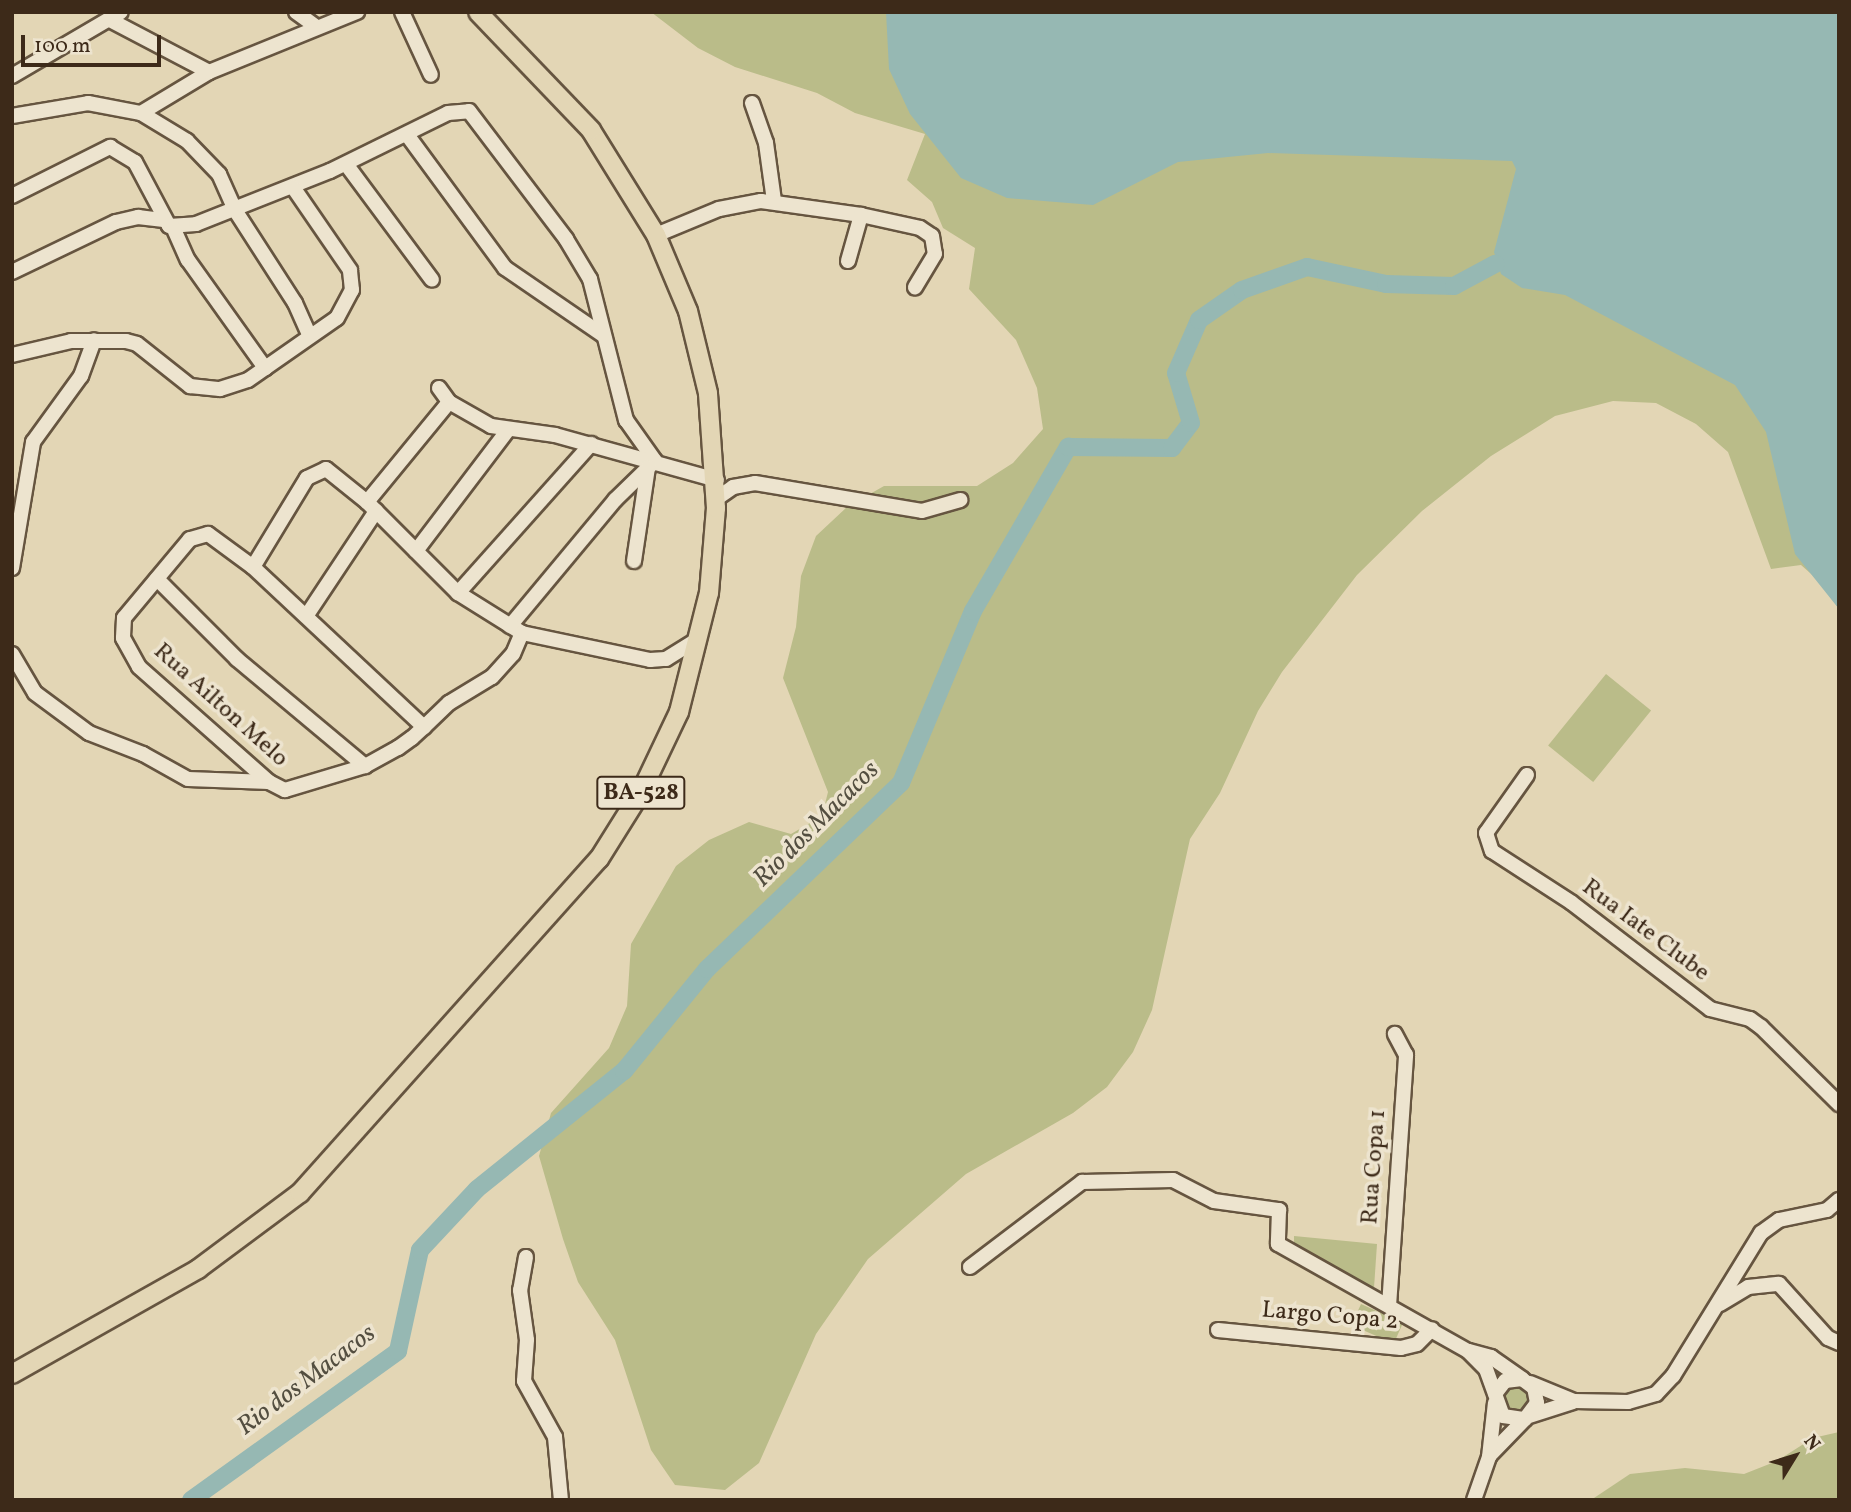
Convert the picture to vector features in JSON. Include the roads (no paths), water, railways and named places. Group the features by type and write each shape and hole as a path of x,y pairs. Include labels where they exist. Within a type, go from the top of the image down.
{"main road":[{"name":"BA-528","path":"12,1374 227,1251 300,1194 562,903 612,841 670,734 709,593 717,480 708,393 688,311 656,235 591,130 478,12"}],"street":[{"path":"296,12 315,26"},
{"path":"141,113 209,72 315,26 357,12"},
{"path":"402,12 431,75"},
{"path":"12,76 115,16 209,72"},
{"path":"12,116 88,103 141,113 163,124 206,157 231,194 235,210 295,303 310,336"},
{"path":"752,103 766,143 774,201"},
{"path":"12,272 116,222 138,217 169,224 235,210 408,136 448,113 469,111 579,259 590,279 626,420 652,464 634,561"},
{"path":"408,136 505,268 603,335"},
{"path":"12,196 110,147 141,170 188,260 265,368"},
{"path":"346,164 432,280"},
{"path":"12,364 18,355 94,340 137,344 181,381 207,389 233,387 265,368 344,310 353,279 293,187"},
{"path":"656,235 728,207 774,201 861,215 920,228 932,236 935,254 915,287"},
{"path":"848,261 861,215"},
{"path":"12,568 33,442 81,376 94,340"},
{"path":"439,388 449,402 491,426 591,444 652,464 717,480"},
{"path":"307,615 372,507 449,402"},
{"path":"416,551 508,430"},
{"path":"458,593 591,444"},
{"name":"Rua Ailton Melo","path":"253,567 214,537 197,534 124,618 129,653 139,667 277,789 295,790 365,766 424,727 449,702 503,668 516,629 652,464"},
{"path":"424,727 253,567 307,478 319,470 332,470 458,593 516,629 650,660 666,659 698,639"},
{"path":"716,499 733,486 755,483 922,511 960,500"},
{"name":"Rua Ailton Melo","path":"157,579 237,659 365,766"},
{"path":"12,654 35,693 89,733 143,754 188,779 269,782"},
{"name":"Rua Iate Clube","path":"1527,775 1486,833 1492,851 1572,903 1710,1009 1750,1019 1761,1027 1839,1104"},
{"name":"Rua Copa 1","path":"1389,1306 1406,1055 1395,1034"},
{"path":"970,1267 1088,1180 1173,1180 1214,1200 1279,1210 1278,1244 1468,1351 1486,1369 1495,1399 1510,1420 1527,1418 1574,1401 1628,1402 1657,1394 1673,1377 1761,1233 1779,1220 1827,1210 1839,1200"},
{"path":"526,1257 520,1290 527,1340 524,1381 555,1437 561,1500"},
{"path":"1716,1307 1748,1287 1779,1284 1839,1343"},
{"name":"Largo Copa 2","path":"1218,1330 1401,1348 1417,1344 1432,1329"},
{"path":"1468,1351 1491,1357 1526,1381 1574,1401"},
{"path":"1474,1500 1489,1457 1495,1399 1505,1381 1526,1381"},
{"path":"1489,1457 1527,1418 1537,1396 1526,1381"}],"water":[{"path":"886,12 1839,12 1839,609 1795,554 1766,432 1735,385 1565,295 1522,288 1501,274 1494,252 1516,169 1512,161 1268,153 1178,162 1093,205 1007,198 961,178 910,114 889,69"}],"waterway":[{"name":"Rio dos Macacos","path":"191,1500 398,1351 420,1250 477,1189 624,1071 707,969 901,783 973,611 1068,447 1172,448 1191,423 1176,373 1199,320 1242,290 1307,267 1386,284 1454,286 1495,264"}]}
